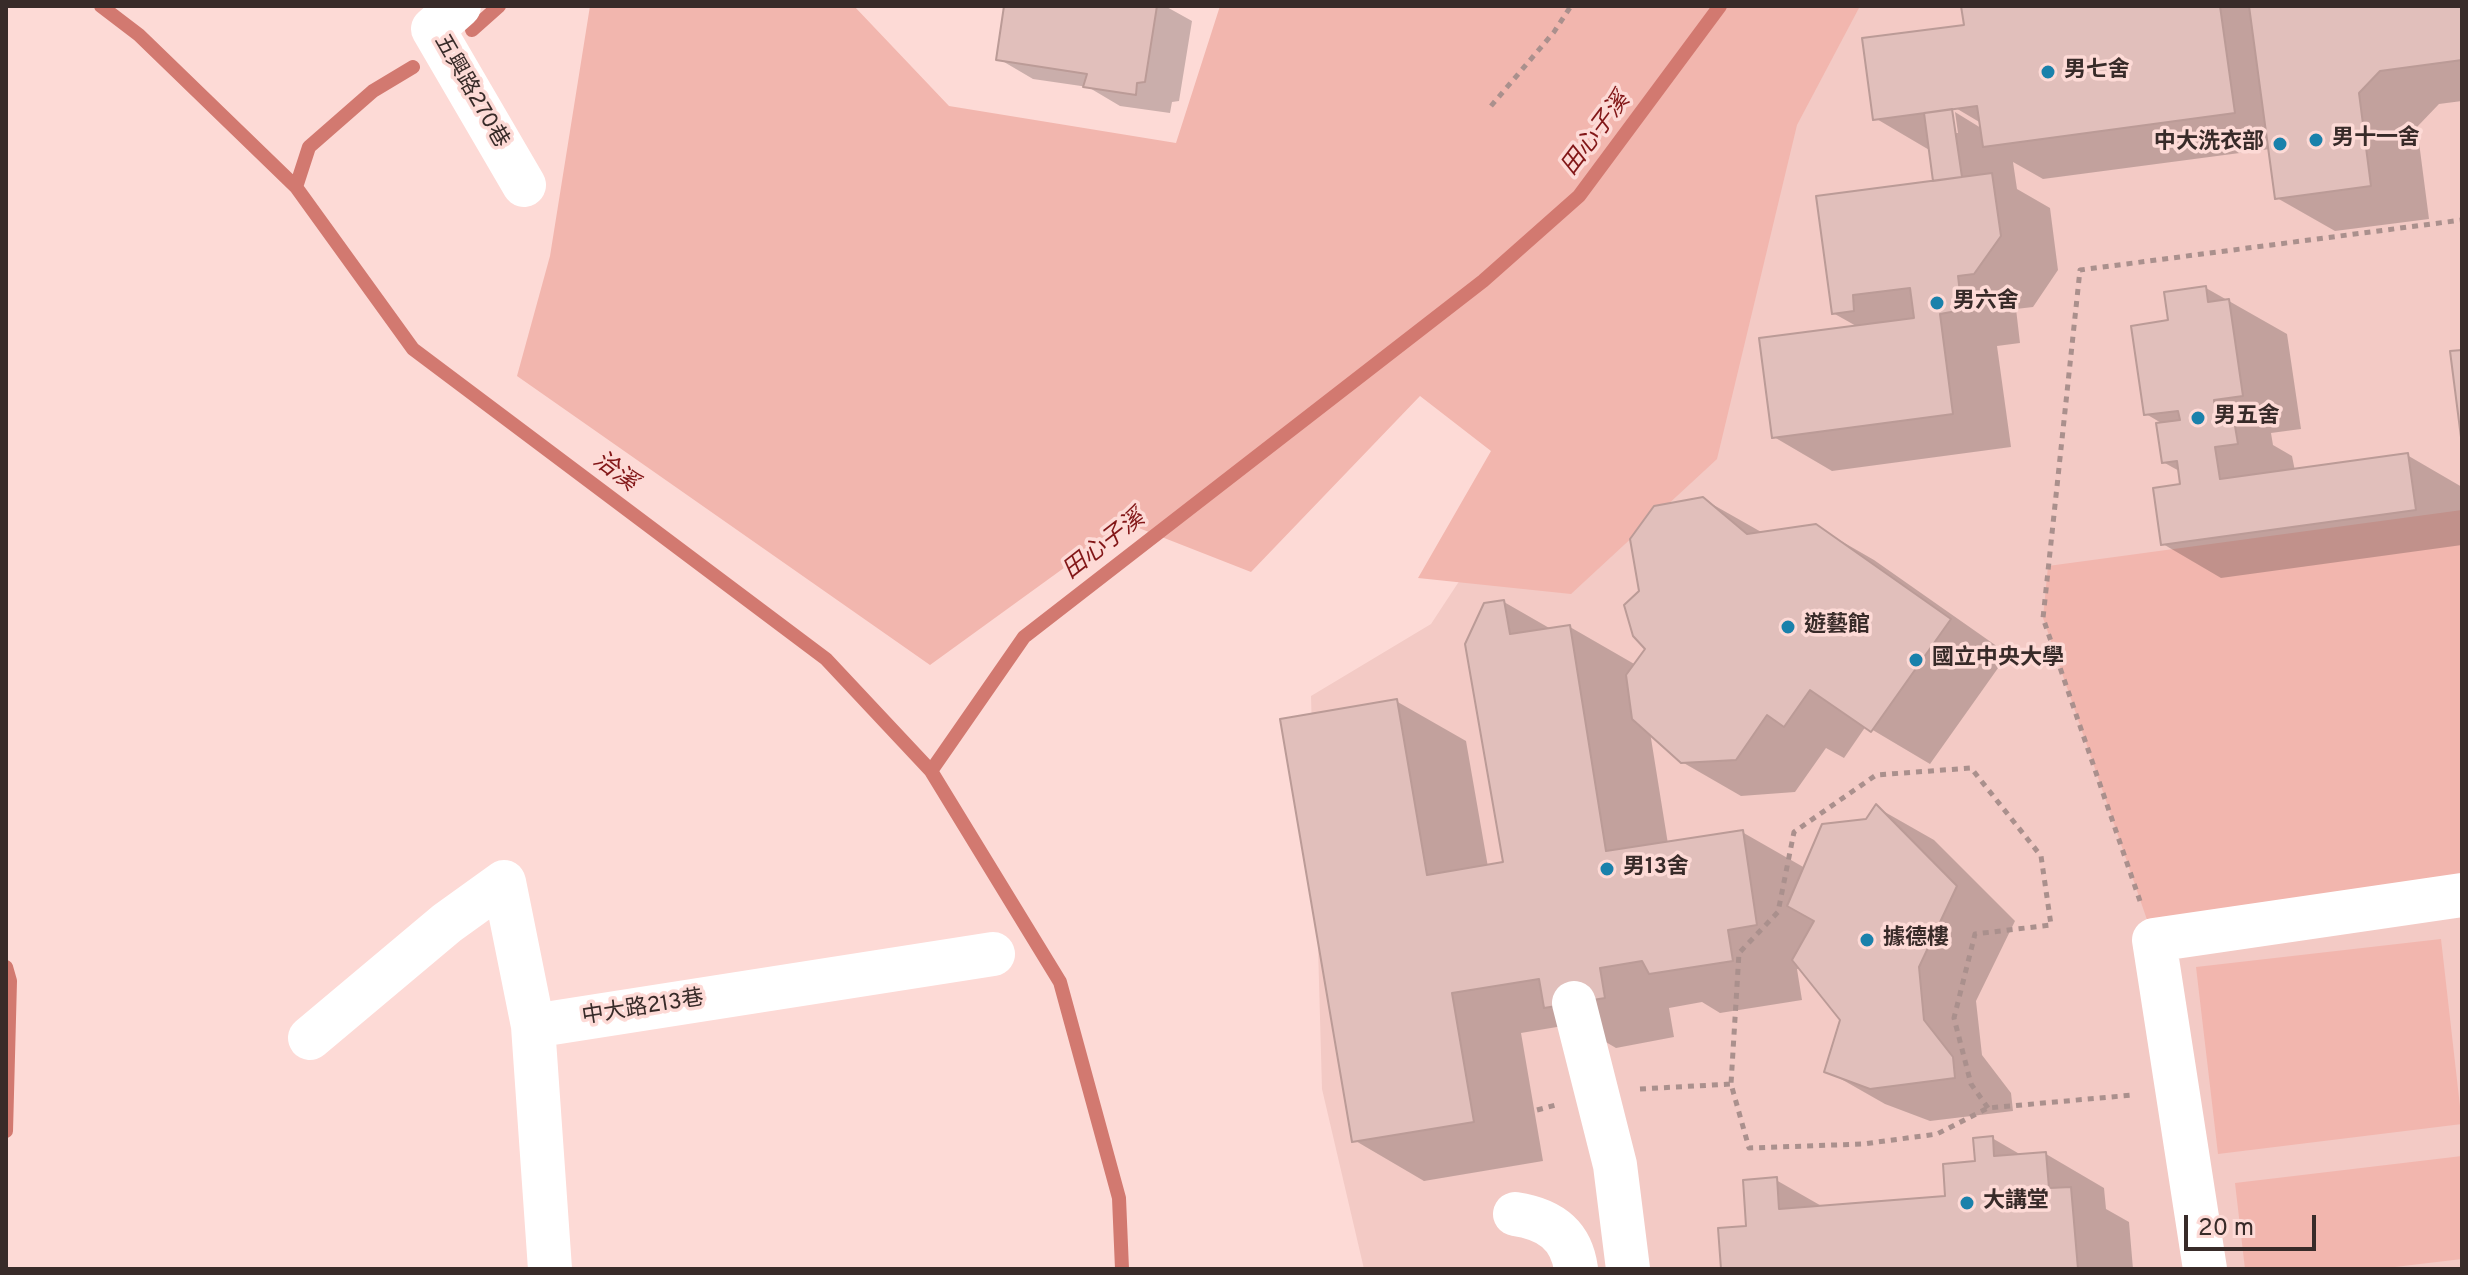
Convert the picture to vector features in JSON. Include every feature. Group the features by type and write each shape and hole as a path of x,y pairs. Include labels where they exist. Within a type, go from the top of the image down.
{"street":[{"name":"五興路270巷","path":"459,6 433,29 524,185"},
{"path":"310,1038 447,923 504,882 533,1026 550,1269"},
{"path":"2205,1269 2154,940 2462,895"},
{"name":"中大路213巷","path":"533,1026 993,954"},
{"path":"1574,1003 1615,1165 1628,1269"},
{"path":"1515,1214 1545,1219 1573,1251 1576,1269"}],"path":[{"path":"1491,106 1554,32 1571,6"},
{"path":"2154,940 2043,618 2080,270 2462,220"},
{"path":"1988,1108 1971,1084 1954,1018 1975,934 2051,925 2041,856 1971,768 1876,775 1794,832 1778,912 1739,953 1731,1084 1749,1148 1863,1144 1937,1134 1988,1108 2178,1091"}],"shaded area":[{"path":"590,6 854,6 949,106 1176,143 1220,6 1860,6 1797,125 1717,459 1571,594 1418,578 1491,451 1420,396 1251,572 1126,523 930,665 517,376 550,256"},
{"name":"國立中央大學","path":"1846,6 2462,6 2462,1269 1364,1269 1322,1089 1311,696 1431,624 1823,28"},
{"path":"2462,510 2462,894 2154,940 2043,618 2048,566"},
{"path":"2441,939 2462,1124 2218,1154 2196,967"},
{"path":"2462,1156 2462,1259 2378,1269 2245,1269 2235,1183"}],"building":[{"path":"1004,6 1157,6 1145,82 1137,83 1136,95 1083,87 1087,74 996,60"},
{"name":"男七舍","path":"1961,6 2220,6 2235,113 1983,147 1977,106 1873,120 1862,38 1964,25"},
{"name":"男十一舍","path":"2249,6 2462,6 2462,60 2380,71 2359,93 2371,186 2275,199"},
{"path":"1952,109 1962,177 1933,181 1924,113"},
{"name":"男六舍","path":"1992,173 2001,236 1974,274 1958,276 1962,310 1940,314 1953,414 1772,438 1759,338 1914,318 1910,288 1853,295 1854,311 1832,314 1816,196"},
{"name":"男五舍","path":"2206,286 2208,302 2229,299 2243,396 2214,400 2217,423 2234,420 2238,444 2215,447 2220,479 2408,453 2416,510 2161,545 2153,488 2180,484 2177,461 2162,463 2156,423 2180,420 2178,411 2144,415 2131,326 2168,320 2164,292"},
{"path":"2462,350 2462,445 2450,351"},
{"name":"遊藝館","path":"1703,497 1747,534 1816,524 1951,619 1871,732 1810,690 1784,727 1767,715 1736,760 1681,763 1632,719 1626,675 1645,649 1633,636 1624,605 1639,591 1630,539 1654,506"},
{"name":"男13舍","path":"1504,600 1510,634 1570,625 1606,851 1743,830 1757,925 1728,930 1733,961 1649,974 1642,961 1600,968 1605,998 1544,1008 1539,979 1452,993 1474,1122 1352,1142 1280,719 1397,699 1427,875 1503,862 1465,644 1484,603"},
{"name":"據德樓","path":"1876,804 1957,886 1919,967 1924,1020 1953,1057 1955,1078 1870,1089 1824,1072 1840,1020 1792,960 1814,921 1787,906 1822,824 1866,819"},
{"name":"大講堂","path":"1993,1136 1994,1156 2046,1152 2049,1188 2071,1187 2078,1269 1721,1269 1718,1228 1746,1226 1743,1180 1777,1177 1779,1209 1945,1196 1943,1164 1975,1161 1973,1138"}],"waterway":[{"name":"洽溪","path":"101,6 139,35 296,187 413,349 826,659 931,771"},
{"name":"洽溪","path":"472,30 499,6"},
{"name":"田心子溪","path":"1122,1269 1119,1198 1060,982 931,771 1024,637 1483,281 1579,196 1720,6"},
{"name":"洽溪","path":"296,187 309,147 373,91 413,67"},
{"name":"洽溪","path":"6,967 10,981 6,1131"}],"place":[{"name":"男七舍","path":"2048,72"},
{"name":"男十一舍","path":"2316,140"},
{"name":"中大洗衣部","path":"2280,144"},
{"name":"男六舍","path":"1937,303"},
{"name":"男五舍","path":"2198,418"},
{"name":"遊藝館","path":"1788,627"},
{"name":"國立中央大學","path":"1916,660"},
{"name":"男13舍","path":"1607,869"},
{"name":"據德樓","path":"1867,940"},
{"name":"大講堂","path":"1967,1203"}]}
